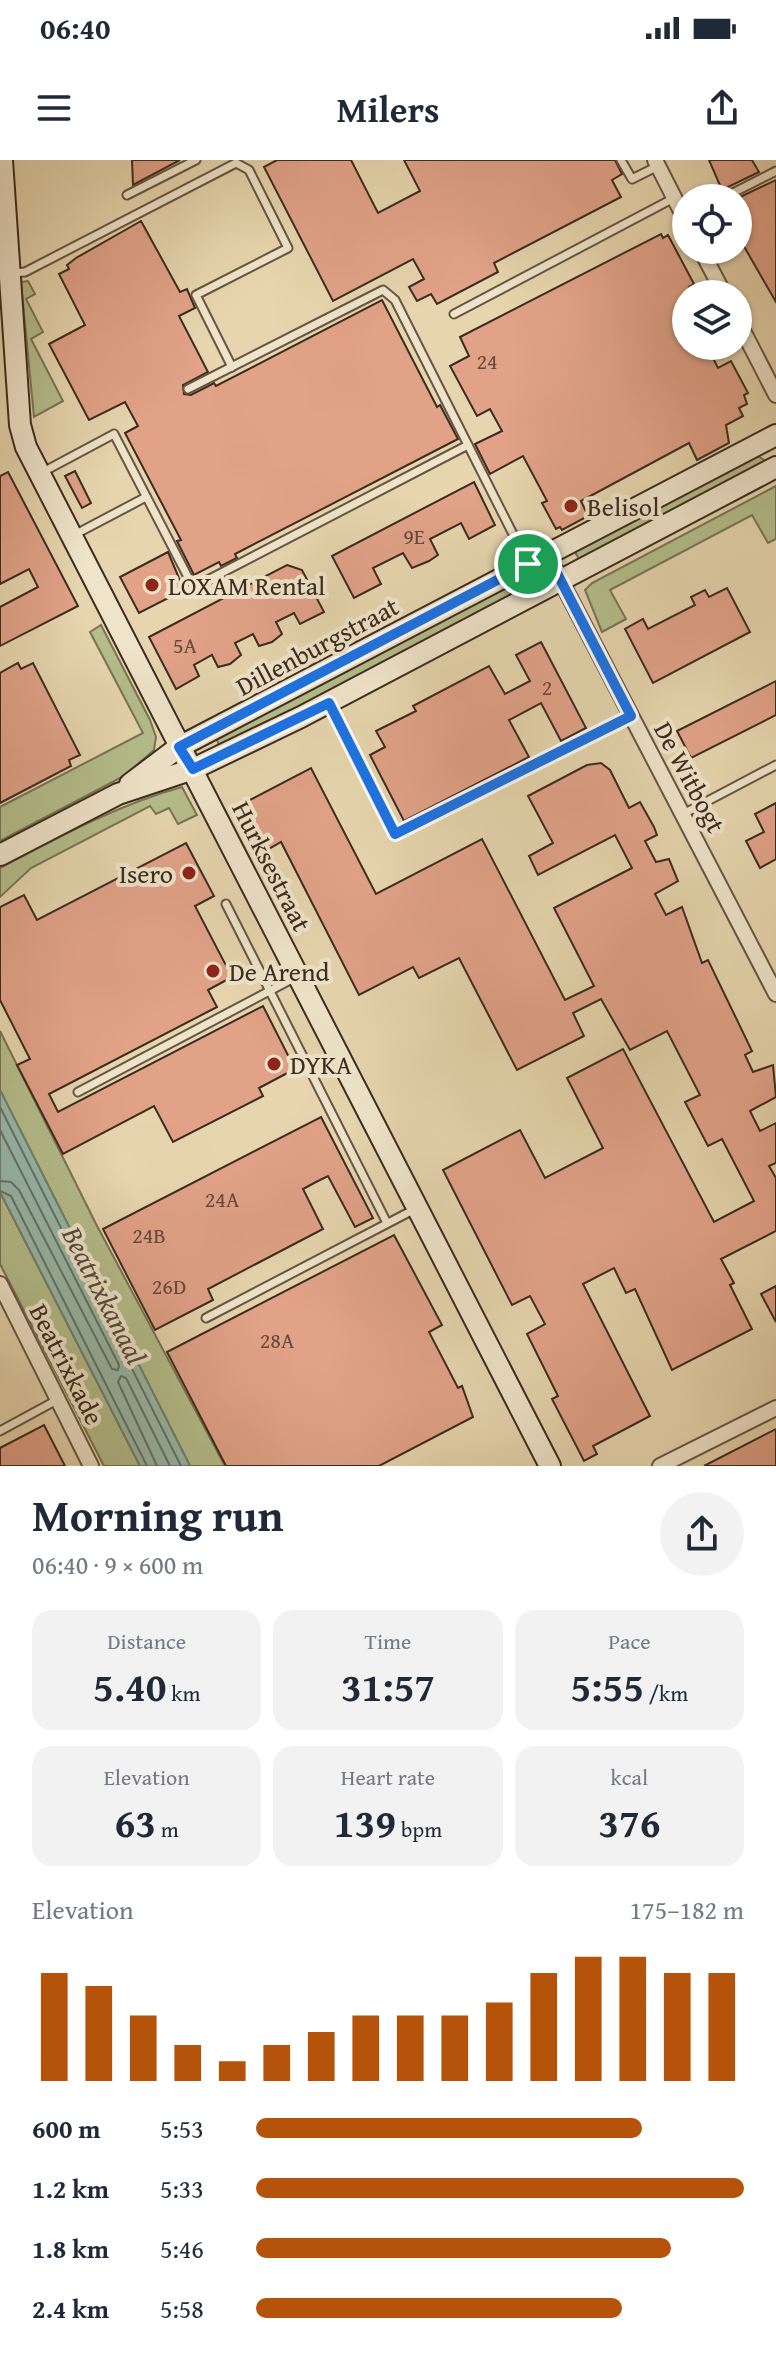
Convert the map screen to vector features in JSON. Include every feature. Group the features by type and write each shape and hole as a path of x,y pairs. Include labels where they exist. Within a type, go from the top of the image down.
{"street":[{"name":"Hurksestraat","path":"2,160 20,425 40,474 550,1466"},
{"path":"656,163 672,194"},
{"path":"752,348 776,395"},
{"name":"Dillenburgstraat","path":"118,794 179,747 776,435"},
{"name":"Dillenburgstraat","path":"0,855 118,794 193,769 329,703 776,467"},
{"path":"547,554 562,582"},
{"name":"De Witbogt","path":"562,582 776,994"},
{"name":"Beatrixkade","path":"0,1284 91,1466"},
{"path":"660,1466 776,1408"}],"lane":[{"path":"127,195 196,160"},
{"path":"621,160 632,179 656,163"},
{"path":"10,274 25,272 236,163 249,170 288,248 196,295 232,367"},
{"path":"750,184 776,171"},
{"path":"454,314 672,199"},
{"path":"188,389 380,290 387,291 395,300 528,564"},
{"path":"40,474 114,434 190,581 202,583 468,445"},
{"path":"72,536 146,497"},
{"path":"329,703 395,834 631,716"},
{"path":"683,814 776,765"},
{"path":"226,904 387,1223"},
{"path":"78,1092 300,975"},
{"path":"206,1318 419,1207"},
{"path":"0,1431 59,1399"}],"green space":[{"path":"28,281 35,294 26,299 43,332 31,339 63,401 34,417 21,282"},
{"path":"756,455 764,460 764,466 581,562 573,549"},
{"path":"776,486 776,539 768,543 752,515 610,590 626,619 602,632 585,590 592,583"},
{"path":"527,573 535,586 220,747 215,736"},
{"path":"101,625 150,720 156,737 154,750 124,776 0,841 0,807 143,733 90,632"},
{"path":"182,787 197,815 178,824 169,808 156,814 150,806 31,868 0,897 0,868 111,812"},
{"path":"0,1031 96,1224 225,1466 190,1466 0,1090"},
{"path":"0,1192 140,1466 104,1466 0,1264"}],"water":[{"path":"0,1090 190,1466 140,1466 0,1192"}],"building":[{"path":"132,160 180,160 133,185"},
{"path":"277,160 351,160 378,213 420,191 404,160 615,160 622,174 612,180 621,197 494,263 498,272 437,304 431,294 417,301 409,287 424,279 413,259 333,301 264,167"},
{"path":"709,160 752,160 759,172 734,184 719,184"},
{"path":"776,180 776,302 752,260 752,191"},
{"path":"141,221 180,292 187,289 195,308 179,316 208,372 183,385 184,394 191,395 214,383 216,386 382,300 437,407 440,405 458,439 235,554 237,558 221,566 219,562 194,575 177,541 181,540 125,433 138,426 125,402 89,420 49,344 85,325 59,274 69,269 67,265 76,258"},
{"path":"661,234 663,238 668,235 672,243 672,264 683,264 692,280 672,280 672,360 714,360 718,368 731,361 748,393 744,395 747,404 739,408 743,416 726,425 729,443 697,460 689,443 581,501 588,516 562,530 560,527 556,529 542,503 547,501 523,456 490,474 475,444 502,431 490,409 477,416 450,366 469,356 460,337"},
{"path":"75,471 91,503 82,508 65,476"},
{"path":"8,472 78,606 0,646 0,607 38,587 29,569 0,584 0,476"},
{"path":"474,482 495,525 469,539 461,523 430,539 438,555 429,561 412,568 403,553 373,568 381,584 354,598 332,556"},
{"path":"168,552 184,590 139,613 120,577"},
{"path":"287,565 302,570 324,612 300,624 294,613 276,622 282,634 272,642 259,646 253,634 235,643 241,655 230,664 218,667 212,655 194,665 199,676 176,689 149,637"},
{"path":"727,588 750,632 653,683 625,629 643,619 648,629 695,605 691,597 705,590 709,597"},
{"path":"541,642 586,728 561,741 541,703 509,720 529,757 404,821 370,755 385,747 376,731 416,711 413,706 489,666 505,694 530,681 516,655"},
{"path":"18,663 21,669 33,663 80,755 69,760 71,766 0,803 0,673"},
{"path":"776,681 776,715 691,758 677,731"},
{"path":"601,763 610,770 629,808 640,802 654,827 657,835 645,841 656,862 669,859 678,881 655,894 666,915 682,907 702,963 708,960 752,1051 745,1055 753,1072 773,1065 776,1097 750,1111 760,1131 776,1123 776,1163 769,1166 776,1178 776,1231 721,1259 752,1329 672,1370 635,1289 626,1293 614,1268 583,1284 650,1416 593,1446 597,1454 584,1461 552,1399 558,1396 527,1334 545,1324 530,1296 512,1305 443,1170 520,1130 545,1178 603,1148 567,1078 623,1049 714,1222 754,1201 722,1139 708,1146 685,1102 700,1095 667,1031 630,1050 601,999 573,1013 584,1036 517,1070 459,958 419,978 413,967 359,995 281,842 267,850 247,806 248,801 311,768 376,894 482,839 565,1000 594,986 554,908 632,868 615,835 538,875 529,856 553,843 528,796 587,765"},
{"path":"776,803 776,859 760,868 746,841 764,832 755,814"},
{"path":"186,843 214,896 195,906 232,977 208,990 217,1007 49,1094 58,1112 263,1006 295,1069 259,1088 263,1096 173,1142 154,1106 63,1154 17,1065 30,1059 0,1000 0,907 24,895 37,920"},
{"path":"321,1117 373,1218 355,1227 328,1176 316,1182 303,1189 323,1229 208,1289 213,1300 155,1330 103,1229"},
{"path":"394,1235 442,1325 429,1332 458,1388 462,1386 473,1417 379,1466 226,1466 167,1352"},
{"path":"776,1286 776,1322 761,1294"},
{"path":"44,1425 65,1466 0,1466 0,1448"},
{"path":"776,1429 776,1466 704,1466"}],"place":[{"name":"Belisol","path":"571,506"},
{"name":"LOXAM Rental","path":"152,585"},
{"name":"Isero","path":"189,873"},
{"name":"De Arend","path":"213,971"},
{"name":"DYKA","path":"274,1064"}],"route":[{"path":"547,554 631,716 395,834 329,703 193,769 179,747 444,608 528,564 547,554"}],"water label":[{"name":"Beatrixkanaal","path":"105,1295"}]}
